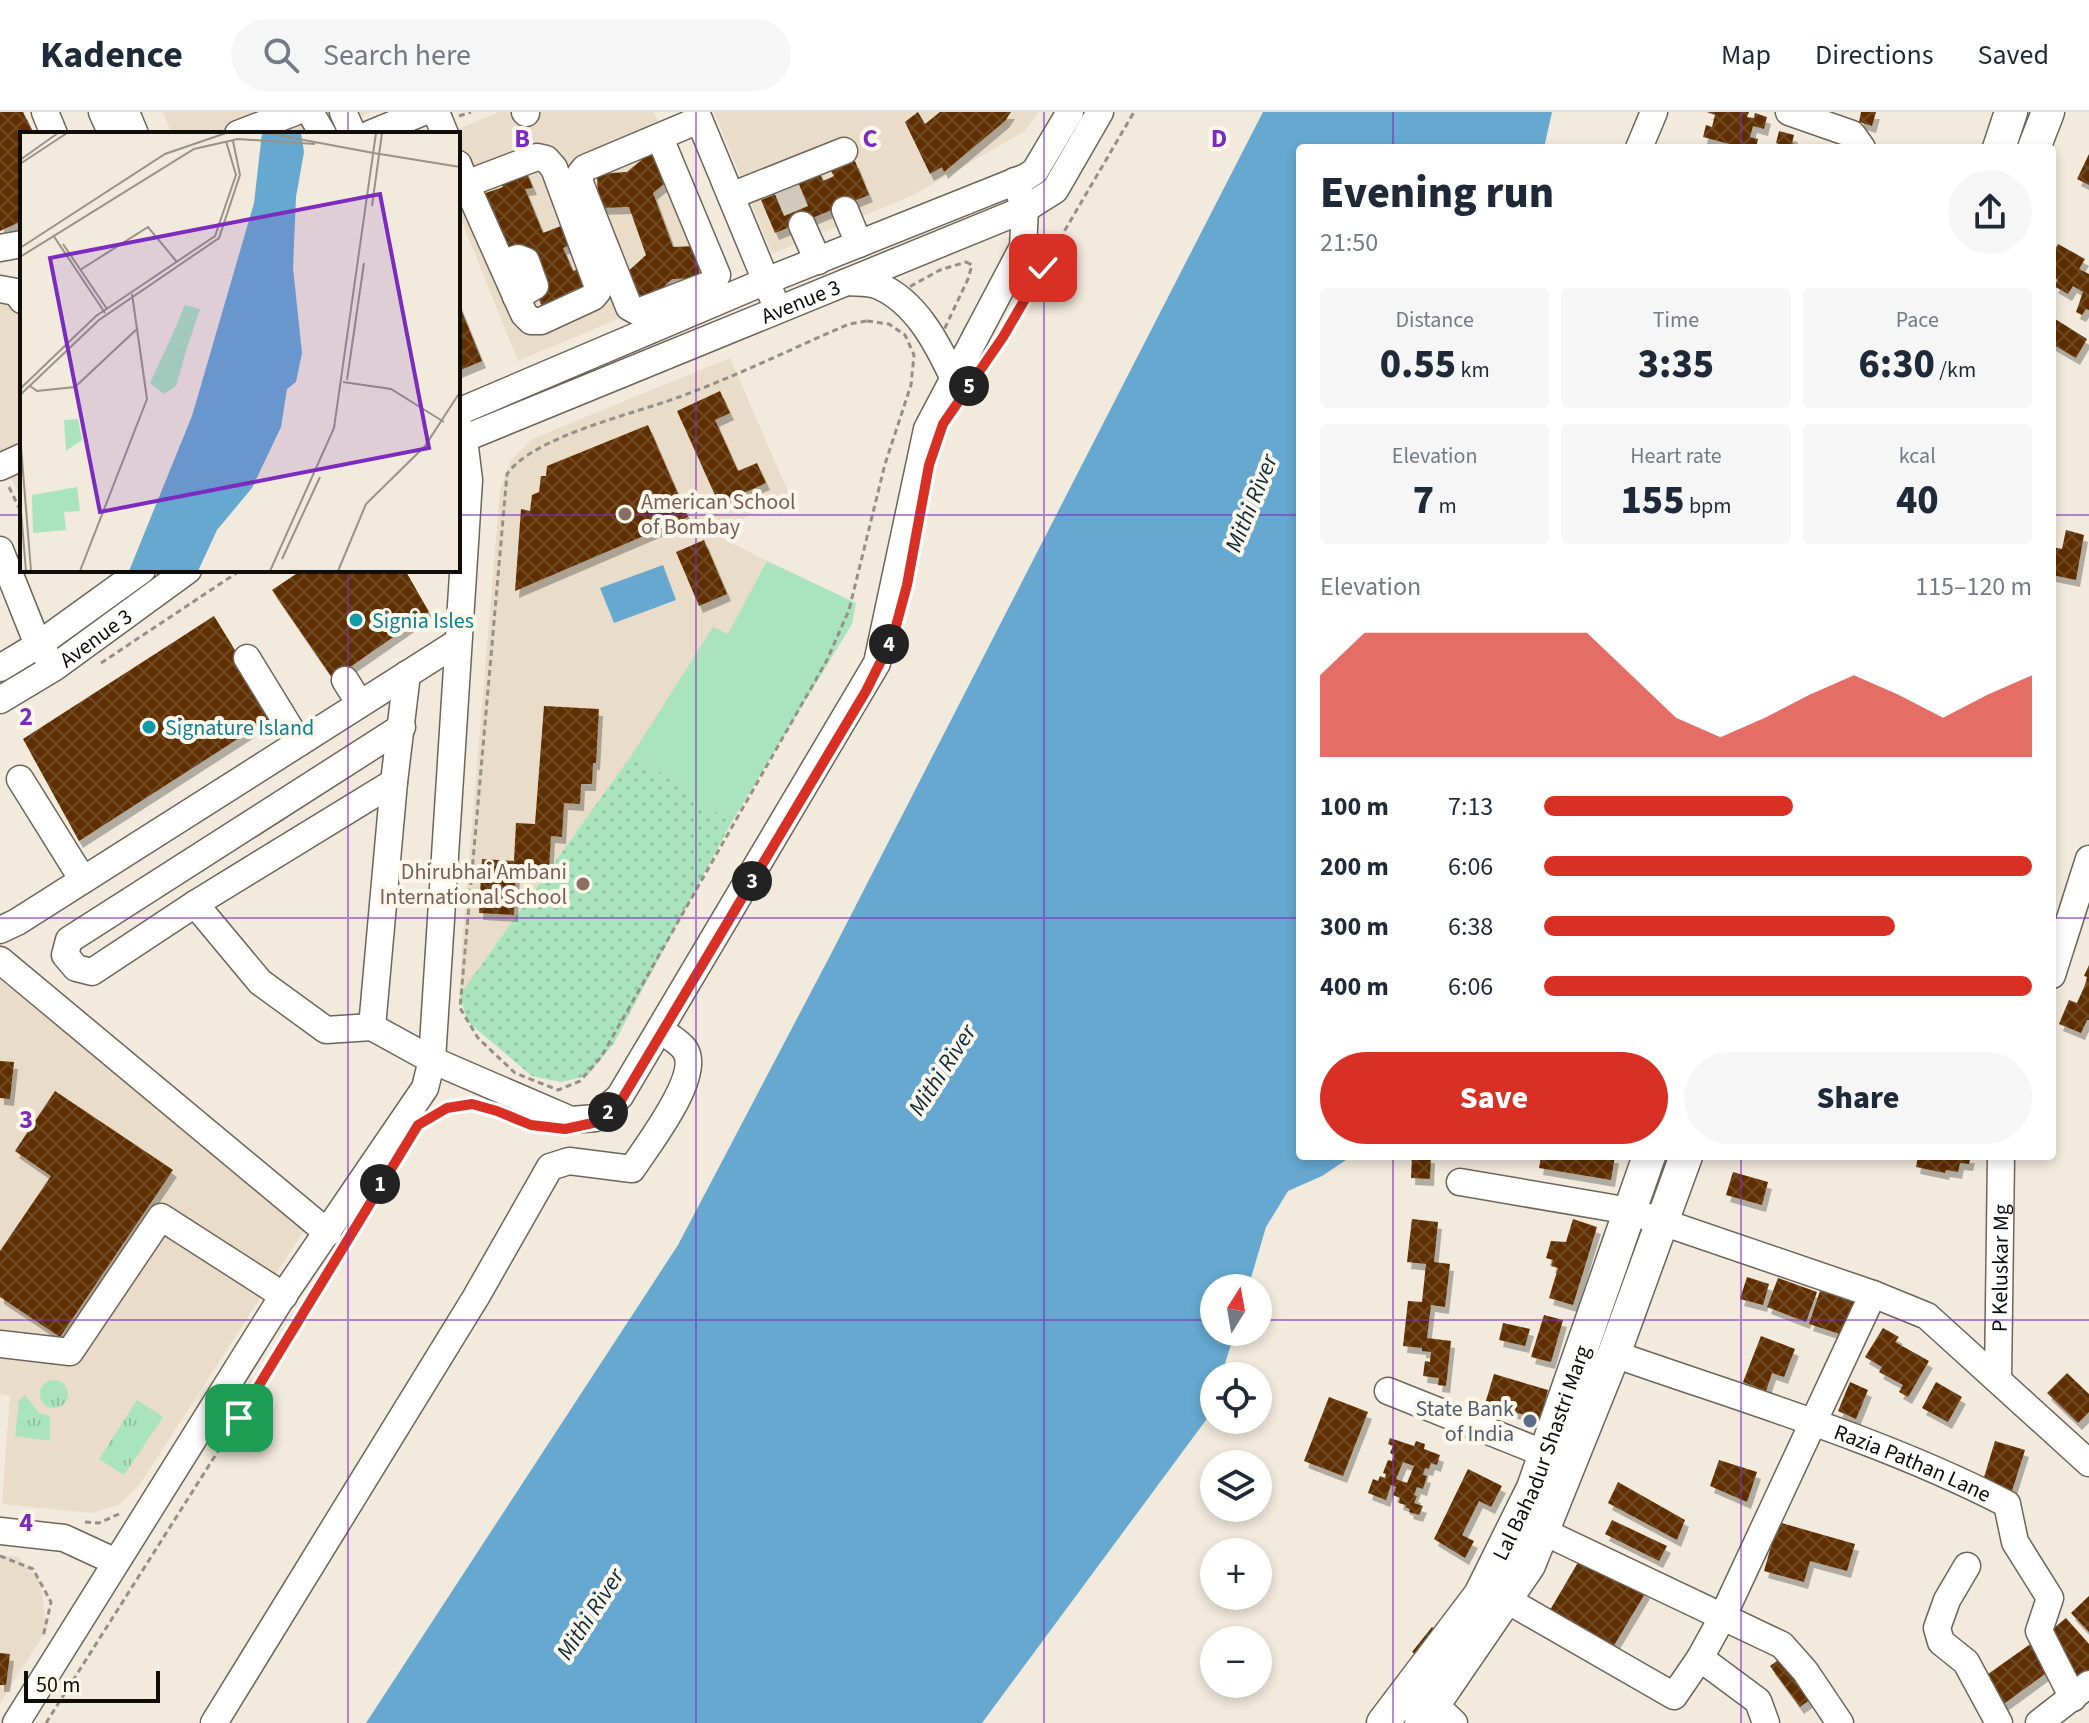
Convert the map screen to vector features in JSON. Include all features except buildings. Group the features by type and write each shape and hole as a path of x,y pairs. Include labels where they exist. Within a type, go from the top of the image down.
{"main road":[{"path":"2000,144 2011,112"},
{"path":"2036,144 2048,112"},
{"name":"Lal Bahadur Shastri Marg","path":"1437,1717 1529,1565 1542,1531 1557,1459 1648,1160"},
{"name":"Lal Bahadur Shastri Marg","path":"1383,1723 1480,1595 1533,1488 1557,1459 1614,1354 1685,1160"}],"street":[{"path":"45,112 53,132"},
{"path":"102,112 111,132"},
{"path":"126,112 134,132"},
{"path":"243,132 295,112"},
{"path":"310,112 322,132"},
{"path":"343,112 352,132"},
{"path":"375,132 423,112"},
{"path":"436,112 444,132"},
{"name":"Avenue 3","path":"460,411 652,319 766,281 1015,181 1035,171 1070,112"},
{"name":"Avenue 3","path":"460,435 1025,209 1055,190 1100,112"},
{"path":"1641,144 1654,112"},
{"path":"1789,112 1852,134 1859,144"},
{"path":"660,138 717,275 713,283 652,319 629,307 580,183 580,174 585,168 660,138 698,116 778,308"},
{"path":"731,196 783,182 844,151"},
{"path":"537,157 546,159 554,168 598,291 593,297 541,321 531,321 516,297 462,174 537,157"},
{"path":"195,904 260,982 326,1030 372,1027 432,1060 571,1120 596,1118 620,1096 877,663 927,429 1023,247 1025,209 1015,181"},
{"path":"845,210 859,244"},
{"path":"802,225 818,261"},
{"path":"0,248 20,244"},
{"path":"843,281 877,285 902,302 925,326 953,377"},
{"path":"0,289 16,292 20,297"},
{"path":"16,1723 284,1296 425,1088 432,1060 469,480 460,435"},
{"path":"0,550 38,645 55,667"},
{"name":"Avenue 3","path":"0,668 38,645 139,572"},
{"name":"Avenue 3","path":"0,700 55,667 185,572"},
{"path":"0,930 458,642"},
{"path":"247,658 299,743"},
{"path":"372,1027 407,674"},
{"path":"345,680 360,704"},
{"path":"394,782 195,904 92,972 76,968 65,955 69,940 402,727"},
{"path":"20,779 83,880"},
{"path":"2056,964 2084,889 2089,859"},
{"path":"0,960 328,1233"},
{"path":"214,1723 476,1297 550,1167 569,1161 632,1169 684,1087 689,1065 685,1050 660,1030"},
{"name":"P Keluskar Mg","path":"1998,1380 2001,1160"},
{"path":"1460,1182 1630,1211 1873,1294 1927,1316 2089,1463"},
{"path":"0,1344 70,1352 161,1217 284,1296"},
{"path":"1507,1600 1674,1696 1722,1618 1873,1294"},
{"name":"Razia Pathan Lane","path":"1614,1354 1813,1423 1959,1479 2007,1504 2015,1542 2050,1598 2039,1631 2081,1691"},
{"path":"1388,1391 1557,1459"},
{"path":"0,1531 64,1538 116,1562"},
{"path":"1542,1531 1782,1645 1805,1671 1840,1723"},
{"path":"1967,1566 1947,1600 1937,1628 1941,1642 1966,1662 1999,1723"},
{"path":"1700,1658 1758,1701 1766,1723"},
{"path":"2039,1723 2081,1691"}],"path":[{"path":"994,350 1134,112"},
{"path":"966,262 972,265 943,332 900,292 909,286 940,270 966,262"},
{"path":"867,321 889,324 905,335 914,355 911,385 885,464 849,610 827,660 601,1057 580,1081 558,1090 515,1073 478,1038 460,1008 507,474 526,455 557,440 682,396 849,324 867,321"},
{"path":"14,469 20,503"},
{"path":"91,669 238,572"},
{"path":"428,1119 447,1108 472,1104 485,1107"},
{"path":"46,1723 321,1282"},
{"path":"85,1522 99,1523 126,1510"},
{"path":"0,1556 33,1569 51,1602 42,1642"}],"shaded area":[{"path":"163,112 371,112 322,132 171,132"},
{"path":"499,112 654,112 722,275 518,361 460,217 460,132 451,132"},
{"path":"714,112 1038,112 1025,131 915,194 772,254"},
{"path":"20,286 20,496 0,457 0,293"},
{"name":"Dhirubhai Ambani International School","path":"730,358 789,494 715,534 767,561 728,635 818,680 731,823 614,1043 587,1076 561,1082 532,1076 467,1021 460,995 500,490 511,460 534,438"},
{"path":"0,970 309,1223 140,1484 119,1505 91,1513 2,1504 10,1396 0,1394"},
{"path":"0,1555 18,1557 40,1582 47,1629 0,1703"}],"green space":[{"path":"767,561 856,603 852,624 731,823 633,753 713,627 728,634"},
{"path":"633,753 731,823 614,1043 587,1076 561,1082 532,1076 467,1021 460,995"},
{"path":"54,1380 64,1384 68,1394 64,1404 54,1408 44,1404 40,1394 44,1384"},
{"path":"25,1395 39,1413 50,1416 50,1441 15,1436 19,1400"},
{"path":"137,1400 163,1417 124,1475 99,1459"}],"water":[{"name":"Mithi River","path":"1263,112 1552,112 1545,144 1296,144 1296,1160 1346,1160 1322,1176 1288,1191 1266,1227 1252,1274 1200,1274 1200,1346 1231,1346 1225,1362 1200,1362 1200,1428 982,1723 366,1723 678,1245 832,952"},
{"path":"663,565 676,600 614,623 600,588"}],"tunnel":[{"path":"786,187 802,225"}],"place":[{"name":"American School of Bombay","path":"625,514"},
{"name":"Signia Isles","path":"356,620"},
{"name":"Signature Island","path":"149,727"},
{"name":"Dhirubhai Ambani International School","path":"583,884"},
{"name":"State Bank of India","path":"1530,1421"}],"route":[{"path":"239,1418 418,1125 447,1108 472,1104 531,1125 565,1129 593,1123 619,1104 866,691 893,637 907,585 929,465 943,424 1003,337 1043,268"}]}
